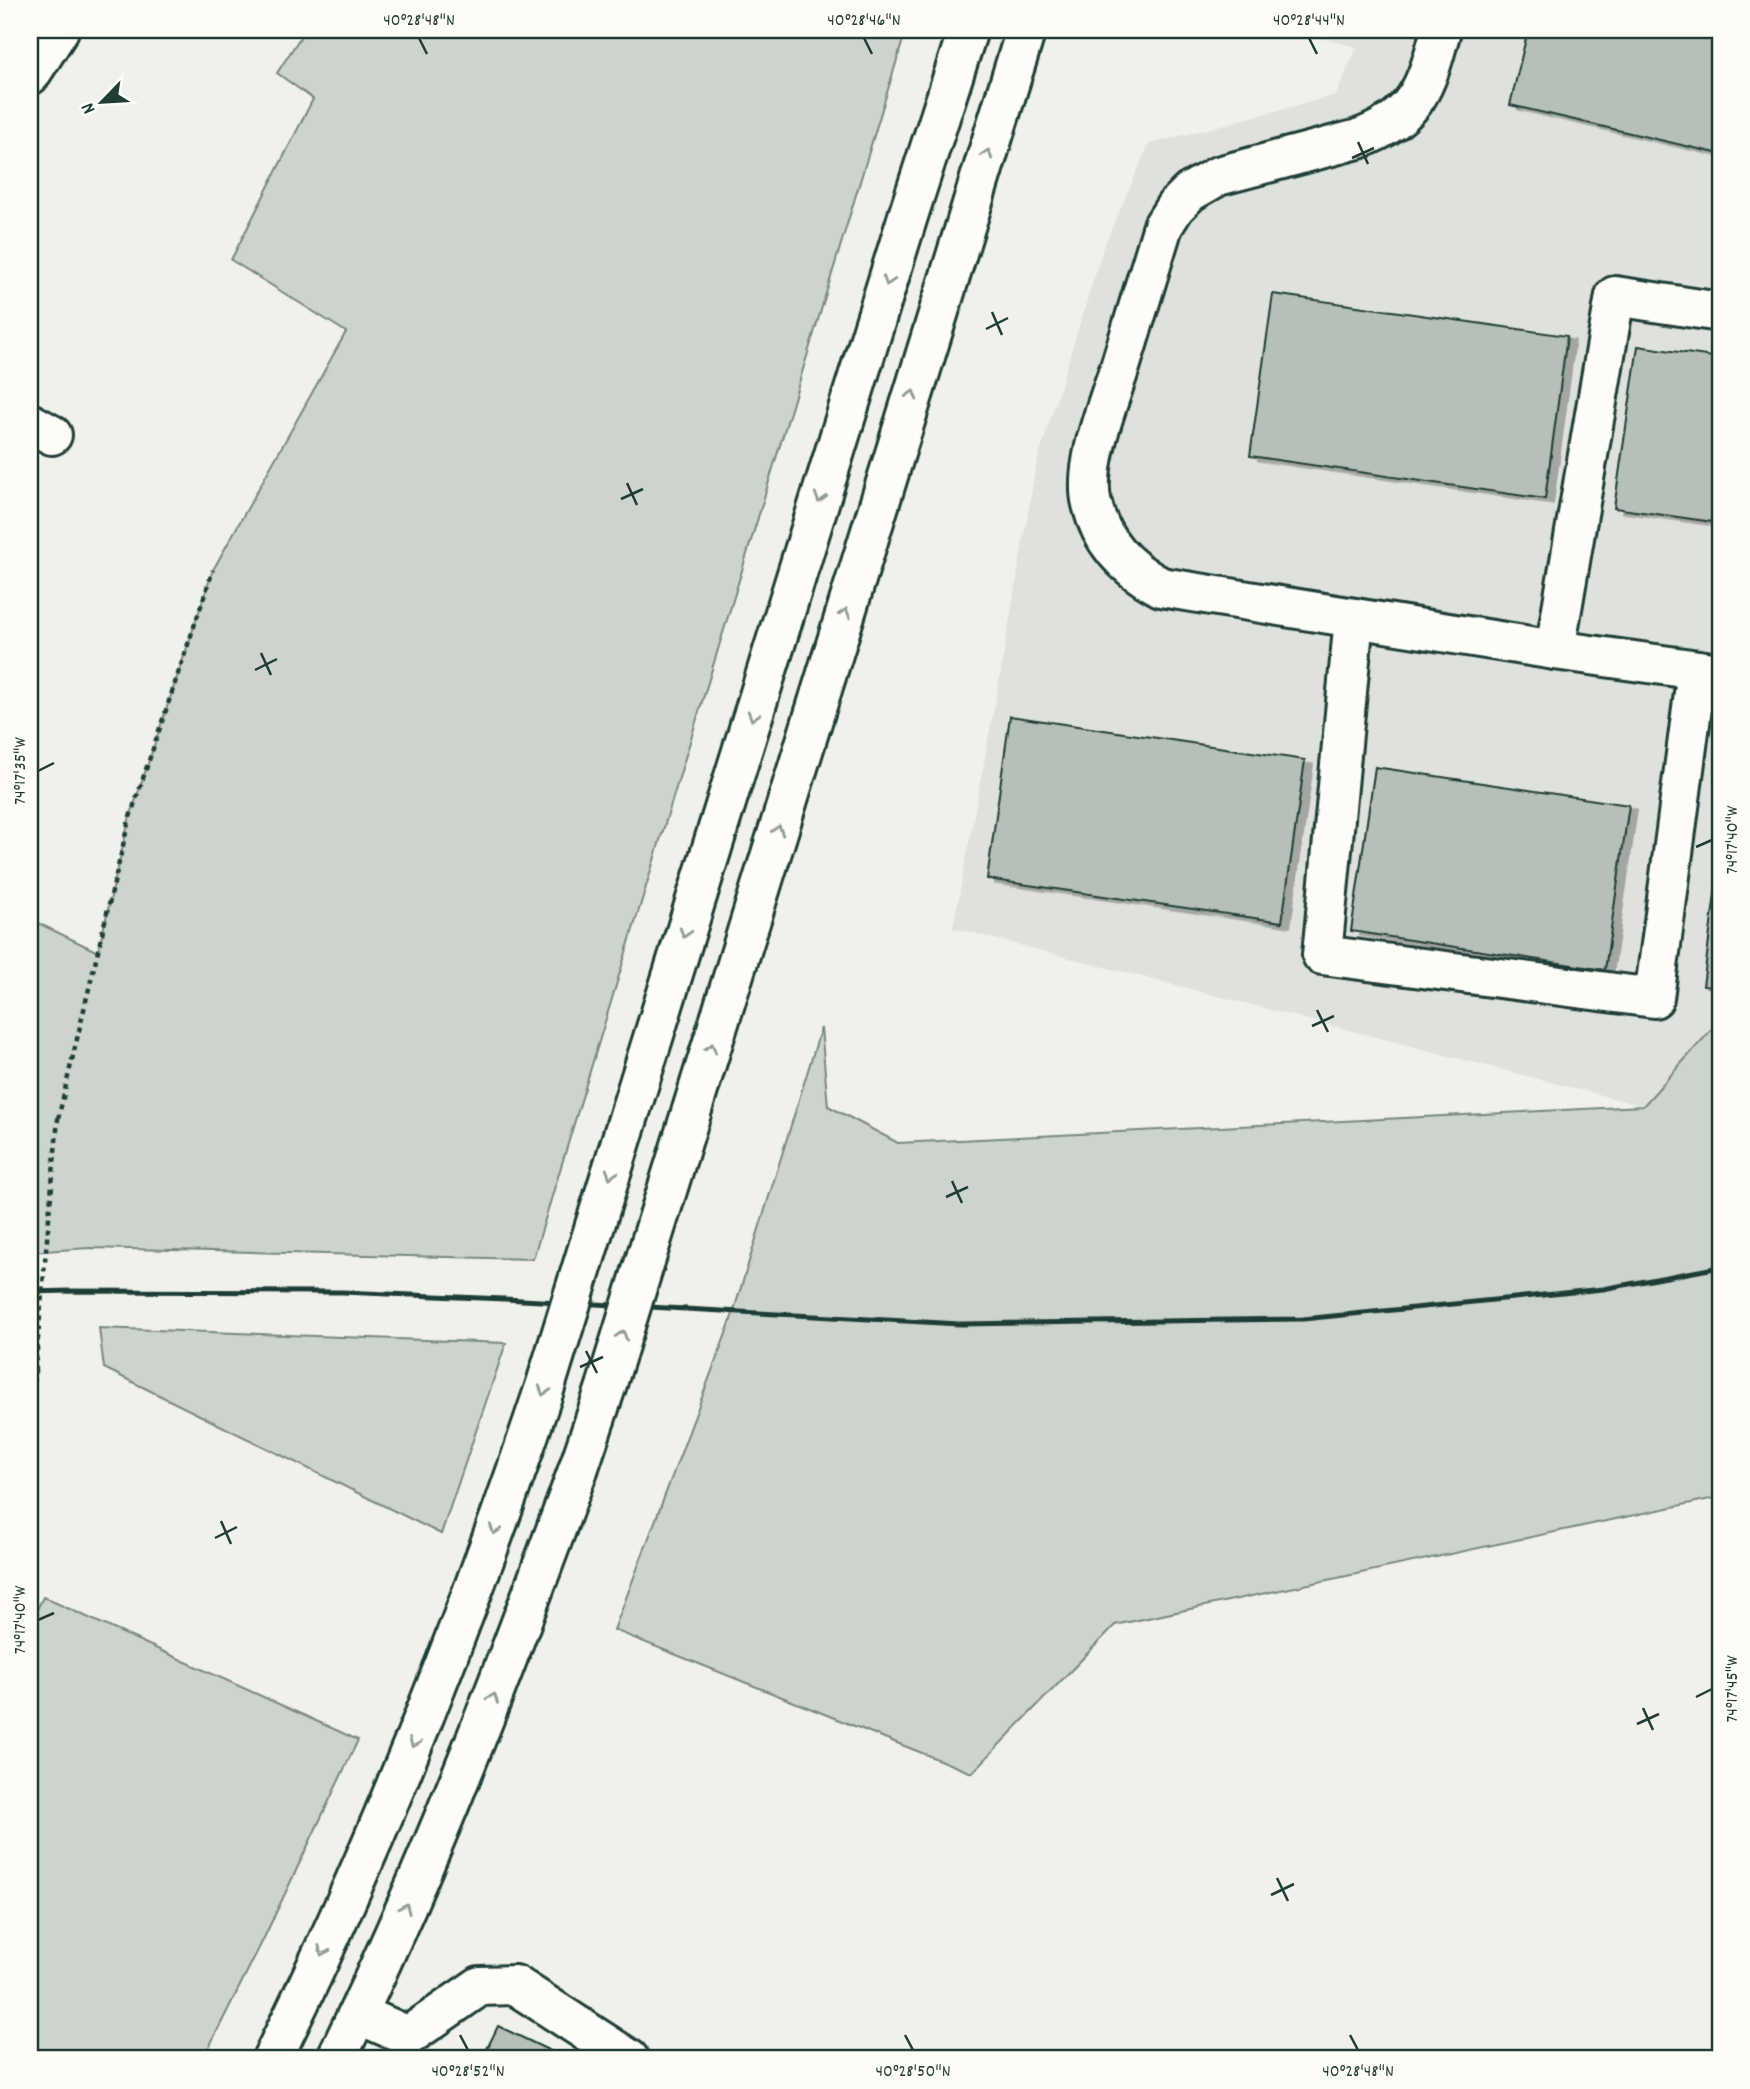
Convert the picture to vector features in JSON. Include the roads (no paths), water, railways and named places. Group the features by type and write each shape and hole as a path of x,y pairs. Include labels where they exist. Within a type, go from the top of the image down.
{"main road":[{"path":"30,75 59,30"},
{"path":"272,2059 304,1994 393,1794 480,1574 518,1466 545,1387 968,30"},
{"path":"336,2059 443,1821 578,1470 1026,30"},
{"path":"1354,618 1322,955 1654,998 1709,672 1161,587 1140,576 1123,561 1108,541 1091,501 1090,480 1096,443 1163,226 1175,207 1190,192 1218,176 1379,132 1401,116 1421,92 1441,30"},
{"path":"1555,650 1615,296 1720,312"},
{"path":"358,2014 410,2048 480,1986 515,1985 629,2059"}],"railway":[{"path":"30,1292 342,1292 960,1324 1303,1319 1603,1289 1720,1267"}]}
